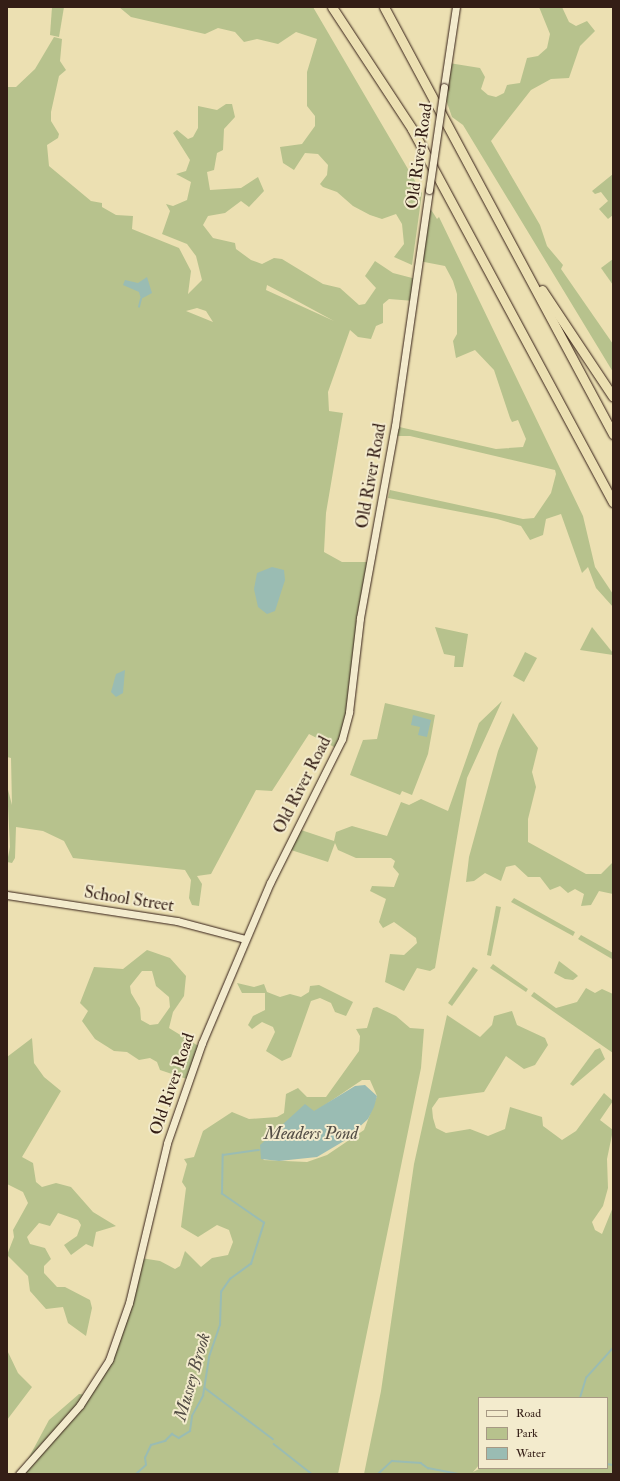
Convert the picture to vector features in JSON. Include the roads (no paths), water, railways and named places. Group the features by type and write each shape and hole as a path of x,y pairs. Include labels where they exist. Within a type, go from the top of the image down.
{"highway":[{"path":"332,7 412,129 613,502"},
{"path":"384,7 613,434"},
{"path":"514,250 613,397"}],"main road":[{"name":"Old River Road","path":"19,1474 88,1395 114,1348 169,1136 202,1043 245,939 285,851 328,771 349,712 360,618 394,436 456,7"},
{"name":"School Street","path":"7,895 177,921 245,939"}],"water":[{"path":"147,277 152,293 141,299 139,292 123,285 125,280 138,283"},
{"path":"272,567 284,570 285,580 275,611 267,614 258,607 254,589 257,573"},
{"path":"125,670 123,693 116,697 111,692 116,674"},
{"path":"413,715 431,720 427,737 418,735 420,727 411,725"},
{"name":"Meaders Pond","path":"365,1085 377,1096 374,1107 368,1119 344,1141 317,1157 279,1161 261,1159 260,1145 305,1104 314,1111 355,1086"}],"waterway":[{"path":"139,307 141,299"},
{"name":"Mussey Brook","path":"136,1474 146,1465 145,1458 151,1445 165,1441 172,1434 179,1438 190,1431 192,1416 203,1396 209,1357 220,1325 221,1292 230,1279 251,1264 264,1223 222,1194 223,1155 259,1150"},
{"path":"580,1397 586,1378 613,1348"},
{"path":"205,1388 273,1439"},
{"path":"274,1444 312,1474"},
{"path":"378,1474 392,1461 421,1463 428,1468 459,1474"},
{"path":"608,1464 613,1465"}]}
